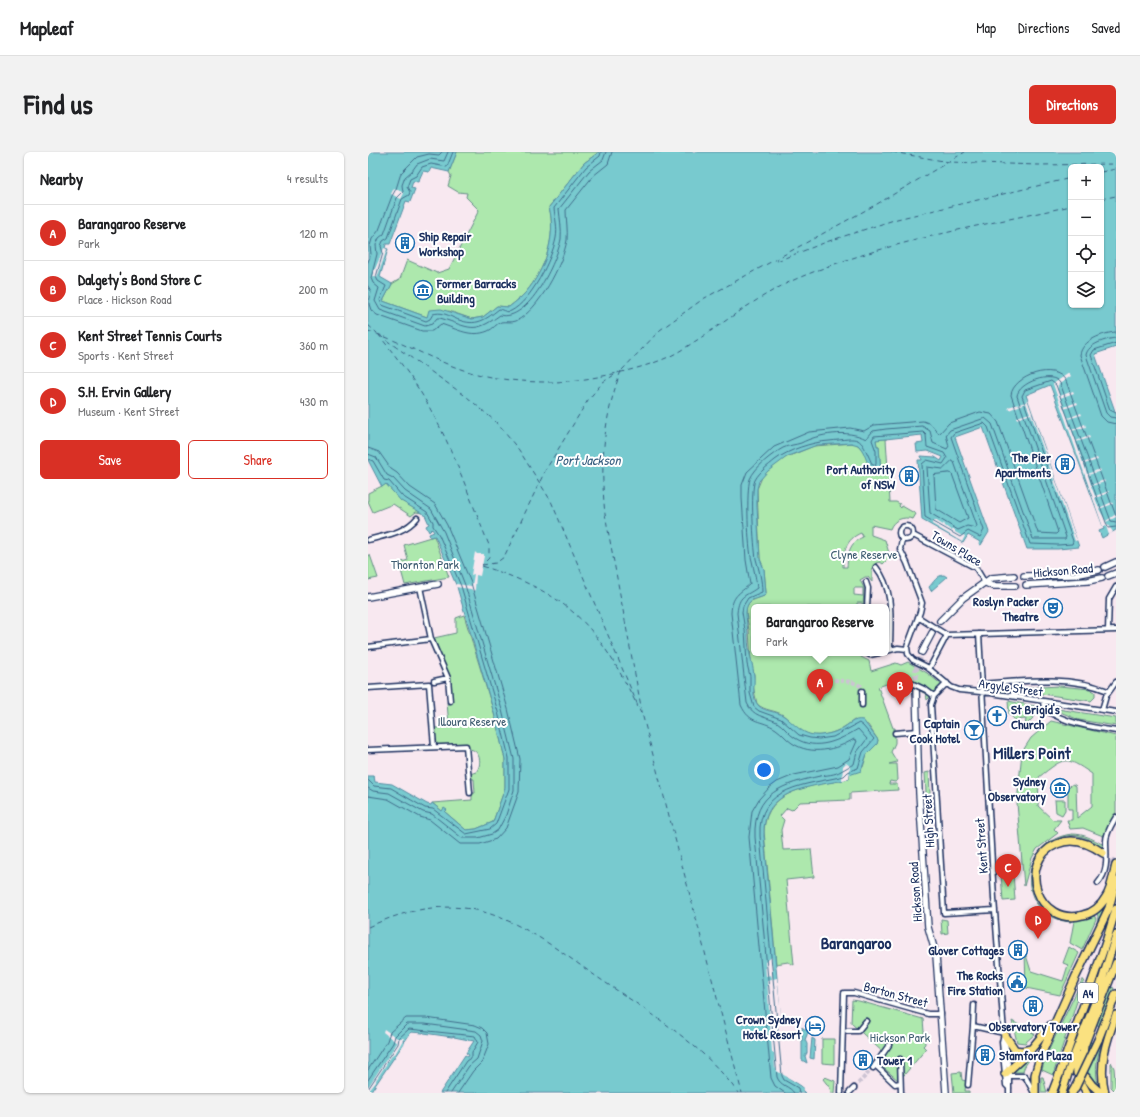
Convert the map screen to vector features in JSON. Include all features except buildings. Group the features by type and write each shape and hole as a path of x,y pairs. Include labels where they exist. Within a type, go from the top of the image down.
{"highway":[{"path":"1103,853 1090,845 1075,841 1059,843 1046,851 1038,863 1035,878 1039,896 1046,906 1054,912 1069,917 1080,916 1092,912 1101,904 1108,893 1116,864"},
{"path":"1039,1093 1039,1075 1043,1056 1109,908 1116,881"},
{"name":"A4","path":"1052,1093 1105,945 1116,909"},
{"path":"1062,1093 1065,1080 1105,974 1116,935"},
{"path":"1034,1093 1038,1063 1058,1015 1096,937"},
{"path":"1082,1064 1084,1046 1116,963"},
{"name":"A4","path":"1072,1093 1098,1040 1116,994"},
{"path":"1007,1074 1033,1047 1058,1015"},
{"path":"1105,1093 1101,1075 1101,1063 1105,1045 1116,1015"},
{"path":"1005,1034 1015,1050 1024,1051 1033,1047"},
{"path":"1077,1073 1076,1056 1082,1037"},
{"path":"1086,1077 1101,1093"}],"street":[{"path":"368,540 405,529 417,518"},
{"path":"889,650 907,649 922,603 907,563 900,549 902,540 898,533 902,527 907,526 911,528 913,535 909,540 902,540"},
{"name":"Towns Place","path":"913,535 976,568 981,573 986,583"},
{"name":"Hickson Road","path":"1024,576 1075,575 1102,568 1116,562"},
{"path":"876,567 883,575 891,601 889,634"},
{"name":"Hickson Road","path":"1026,585 1081,582 1116,573"},
{"name":"Hickson Road","path":"940,621 963,598 995,577 1014,576"},
{"path":"866,582 867,604"},
{"name":"Hickson Road","path":"986,583 992,586 1015,586"},
{"path":"368,597 438,584"},
{"path":"420,587 431,639 448,678 450,702"},
{"path":"1108,630 1109,599 1116,587"},
{"path":"918,617 946,634 1116,630"},
{"path":"922,652 932,633"},
{"path":"928,668 946,634"},
{"name":"Kent Street","path":"979,634 995,910 1009,1091"},
{"path":"368,647 431,639"},
{"name":"Argyle Street","path":"907,649 913,660 928,668 947,683 959,690 1012,696 1116,712"},
{"path":"434,681 448,678"},
{"path":"908,682 926,690 934,696 947,683"},
{"path":"1012,696 1013,682"},
{"path":"981,684 1060,682 1087,684 1108,691"},
{"path":"1102,710 1108,691 1116,682"},
{"path":"368,688 429,684 434,747"},
{"name":"Hickson Road","path":"916,688 920,805 928,926 936,956 946,1093"},
{"path":"862,691 862,705"},
{"name":"High Street","path":"934,696 931,705 944,913 995,910"},
{"path":"1043,701 1044,709 1058,716 1088,726 1116,731"},
{"path":"895,733 917,732"},
{"path":"368,750 466,746 470,793"},
{"path":"1098,883 1102,878 1106,864 1106,839 1116,818"},
{"name":"Barton Street","path":"841,1093 843,996 845,992 928,1014 941,1014"},
{"path":"968,1085 974,1026 974,1005"},
{"path":"847,1031 858,1031 866,1022"},
{"path":"974,1026 1005,1034"},
{"path":"889,1045 874,1066 895,1084 900,1083"},
{"path":"900,1059 900,1093"},
{"path":"1007,1074 1026,1076 1034,1093"},
{"path":"849,1093 854,1088"}],"green space":[{"path":"457,152 599,152 584,163 549,207 551,229 548,252 539,274 522,296 509,307 497,306 483,317 472,319 449,311 427,317 383,301 392,284 400,279 407,260 437,273 449,269 479,210 466,197 467,193 458,192 448,186 451,176 449,172"},
{"name":"Clyne Reserve","path":"876,439 886,439 890,502 896,502 900,504 899,506 901,508 902,506 916,514 913,519 902,518 896,521 890,529 871,525 871,535 885,540 889,553 887,553 890,557 883,564 880,562 876,563 872,571 872,582 868,577 860,580 864,588 863,604 751,604 751,656 861,656 869,661 871,671 896,663 901,665 908,662 927,673 941,685 927,700 926,694 908,685 898,685 892,682 878,687 893,728 895,728 895,743 891,752 897,762 889,764 897,764 898,780 895,782 890,781 889,784 897,784 898,790 850,793 850,800 800,802 792,810 787,808 780,816 784,820 781,830 783,850 811,849 814,877 786,880 794,965 788,962 776,964 764,831 767,816 773,805 794,791 849,779 849,775 863,767 867,754 877,744 878,740 868,725 854,720 835,732 821,735 806,734 799,730 783,715 763,708 757,704 753,686 754,675 751,663 746,607 751,601 764,596 766,593 764,569 760,559 757,489 763,475 782,459 814,446 855,443 860,447 881,474 879,446 877,446","holes":["861,533 863,537 858,539 852,545 847,567 843,567 845,551 849,542","854,588 863,588 863,596 854,595"]},
{"path":"386,484 401,500 422,513 416,512 411,516 393,504 373,512 368,501 368,493"},
{"name":"Thornton Park","path":"434,536 449,577 405,585 399,563 408,560 404,545"},
{"path":"368,555 370,555 378,578 368,580"},
{"name":"Illoura Reserve","path":"464,615 494,713 505,759 505,788 493,822 476,829 466,830 445,812 446,810 442,811 432,803 472,800 472,793 475,793 474,779 470,779 470,774 476,772 478,769 480,761 478,754 475,751 468,749 468,744 436,745 435,728 449,727 447,702 451,702 448,674 434,638 456,633 456,618"},
{"path":"991,685 1007,685 1008,689 1005,692 988,689"},
{"path":"1060,686 1090,689 1095,692 1095,697 1091,701 1021,691 1021,688"},
{"path":"1008,701 1035,706 1039,712 1025,726 1026,719 1015,720 1009,714"},
{"path":"1051,708 1116,718 1116,726 1079,720"},
{"path":"1051,721 1116,736 1116,814 1103,836 1083,828 1070,829 1067,820 1072,820 1072,809 1068,809 1068,787 1073,784 1076,786 1077,818 1092,806 1092,774 1070,761 1060,762 1054,765 1039,777 1038,806 1053,820 1061,820 1054,829 1058,833 1037,849 1032,858 1024,886 1017,803 1022,752 1031,738"},
{"path":"929,772 931,812 927,812 925,773"},
{"path":"1055,800 1065,800 1065,810 1062,815 1056,812"},
{"path":"1072,834 1085,836 1104,845 1104,849 1082,837 1062,837"},
{"path":"1062,837 1046,846 1035,862 1031,880 1034,897 1030,879 1032,864 1040,850 1054,840"},
{"path":"1013,873 1015,900 1003,901 1001,874"},
{"path":"1035,899 1047,913 1040,908"},
{"path":"1103,907 1105,908 1085,952 1097,921 1097,913"},
{"path":"1047,913 1071,921 1071,922 1053,917"},
{"path":"1094,915 1096,919 1082,950 1070,943 1074,921"},
{"path":"941,919 947,920 948,933 942,934"},
{"path":"1069,947 1079,953 1060,995 1026,988 1025,952 1031,971 1063,981 1068,965 1063,963"},
{"path":"1082,980 1084,980 1053,1075 1042,1070 1045,1058"},
{"path":"1111,987 1114,988 1099,1026 1096,1024"},
{"name":"Hickson Park","path":"852,1000 923,1019 925,1044 923,1046 926,1049 899,1081 879,1064 886,1055 851,1023"},
{"path":"1012,1021 1035,1034 1025,1043 1017,1042"},
{"path":"822,1039 834,1039 834,1064 822,1063"},
{"path":"1100,1041 1103,1042 1096,1068 1098,1085 1096,1086 1087,1070 1086,1055 1089,1043 1092,1042 1089,1049 1096,1052"},
{"path":"1032,1053 1023,1072 1014,1072 1014,1070"},
{"path":"1111,1062 1114,1068 1116,1092 1111,1087"},
{"path":"961,1072 962,1080 966,1081 965,1091 969,1091 969,1093 954,1093 952,1073"},
{"path":"825,1077 835,1081 834,1093 831,1093 830,1088 823,1079"},
{"path":"1041,1077 1043,1077 1047,1093 1041,1093"}],"water":[{"name":"Port Jackson","path":"368,152 457,152 449,172 431,168 429,172 423,171 418,182 413,181 411,188 415,189 410,202 406,201 390,244 386,244 385,248 388,249 380,277 392,284 383,301 427,317 429,310 441,309 472,319 483,317 497,306 509,307 526,292 533,283 539,274 548,252 551,229 549,207 584,163 599,152 1116,152 1116,347 1095,354 1116,414 1116,530 1102,538 1099,531 1104,529 1050,385 1026,395 1079,547 1027,549 983,427 955,437 989,532 981,545 979,544 980,542 968,535 963,543 922,520 918,460 922,460 921,456 935,457 941,461 943,457 928,451 917,452 916,444 923,443 922,435 876,440 877,446 879,446 881,474 871,468 864,453 858,445 851,443 817,445 788,456 768,471 759,481 757,489 757,506 760,559 764,569 766,593 764,596 752,600 747,607 746,612 748,642 753,666 755,699 762,708 784,716 796,726 810,734 821,735 834,732 856,720 863,720 878,740 877,744 867,754 861,771 849,775 849,779 821,784 792,792 780,799 771,808 765,820 764,836 786,1076 804,1088 802,1090 805,1093 440,1093 465,1055 468,1057 469,1055 466,1053 474,1041 454,1036 411,1032 405,1041 403,1040 404,1043 370,1093 368,1093 368,776 374,776 375,782 392,784 427,804 431,805 432,803 442,811 444,808 447,810 445,812 466,830 476,829 493,822 505,788 505,759 494,713 457,587 435,536 430,537 429,534 434,532 432,529 429,532 426,526 429,524 425,515 401,501 386,484 382,487 368,460"},
{"path":"944,575 947,577 931,591 929,587 937,578"},
{"path":"802,1027 808,1032 805,1040 807,1044 807,1053 805,1056 807,1063 802,1060"},
{"path":"812,1038 815,1040 814,1059 810,1058"}],"pier":[{"path":"394,188 404,193 401,199 391,194"},
{"path":"384,248 387,249 377,278 372,276"},
{"path":"1069,373 1071,376 1058,385 1058,391 1060,396 1073,391 1074,393 1060,398 1064,407 1077,402 1078,404 1064,409 1068,418 1081,413 1082,415 1068,419 1071,430 1085,424 1086,427 1072,431 1076,441 1089,436 1090,438 1076,442 1083,463 1097,458 1098,460 1084,464 1087,474 1100,469 1101,471 1088,475 1091,485 1104,480 1105,482 1091,486 1095,496 1109,491 1109,493 1095,498 1099,508 1112,502 1113,504 1099,509 1106,521 1116,514 1116,517 1106,522 1113,532 1109,535 1106,526 1103,527 1053,384"},
{"path":"1027,399 1076,538 1078,540 1075,541 1031,414 1017,419 1017,417 1030,413 1026,403 1009,410 1008,407 1026,402"},
{"path":"935,520 943,525 944,523 945,526 952,531 953,529 955,532 965,536 962,542 932,524"},
{"path":"475,552 477,554 484,554 484,556 480,576 476,575 475,590 473,591 471,589 455,587 456,584 472,586 474,574 471,575"},
{"path":"846,763 850,766 849,779 842,780 843,766"},
{"path":"772,957 773,979 777,978 788,1075 805,1086 807,1093 802,1090 804,1088 801,1085 775,1070 774,1053 772,1053 767,980 772,979 771,975 766,976 765,962"},
{"path":"384,1029 397,1038 404,1038 395,1054 393,1054 368,1092 368,1087 397,1043 383,1032"}],"ferry route":[{"path":"892,152 949,162 1038,165 1116,164"},
{"path":"622,370 660,330 703,299 877,204 965,152"},
{"path":"1104,171 1116,169"},
{"path":"777,261 829,241 897,219 1068,179"},
{"path":"1104,198 1116,196"},
{"path":"368,331 455,367 488,377 523,381 561,382 614,374 650,364 678,352 765,295 796,279 829,266 932,236 1068,207"},
{"path":"368,325 377,333"},
{"path":"378,334 415,383 449,446 489,545 489,558 482,565"},
{"path":"379,335 467,397 496,422 519,450 551,501 642,715"},
{"path":"621,371 610,406 604,442 603,478 605,514 643,717 742,1093"},
{"path":"482,565 496,563 504,557 545,471 588,400 603,382 619,372"},
{"path":"482,566 538,588 578,617 594,634 609,655 638,707"},
{"path":"368,927 405,913 444,907 471,909 507,920 557,949 676,1031 710,1060 738,1093"}],"tunnel":[{"path":"1015,586 1026,585"},
{"path":"916,688 916,670 922,652"},
{"path":"834,680 852,682 861,686 862,691"},
{"path":"1103,853 1116,865"},
{"path":"854,1088 873,1068"}],"place":[{"name":"Ship Repair Workshop","path":"405,243"},
{"name":"Former Barracks Building","path":"423,290"},
{"name":"The Pier Apartments","path":"1065,464"},
{"name":"Port Authority of NSW","path":"909,476"},
{"name":"Roslyn Packer Theatre","path":"1053,608"},
{"name":"Barangaroo Reserve","path":"820,702"},
{"name":"Dalgety's Bond Store C","path":"900,705"},
{"name":"St Brigid's Church","path":"997,716"},
{"name":"Captain Cook Hotel","path":"974,730"},
{"name":"Sydney Observatory","path":"1060,788"},
{"name":"Kent Street Tennis Courts","path":"1008,887"},
{"name":"S.H. Ervin Gallery","path":"1038,939"},
{"name":"Glover Cottages","path":"1018,950"},
{"name":"The Rocks Fire Station","path":"1017,982"},
{"name":"Observatory Tower","path":"1033,1006"},
{"name":"Crown Sydney Hotel Resort","path":"815,1026"},
{"name":"Stamford Plaza","path":"985,1055"},
{"name":"Tower 1","path":"863,1060"}],"district":[{"name":"Millers Point","path":"1032,752"},
{"name":"Barangaroo","path":"856,942"}]}
